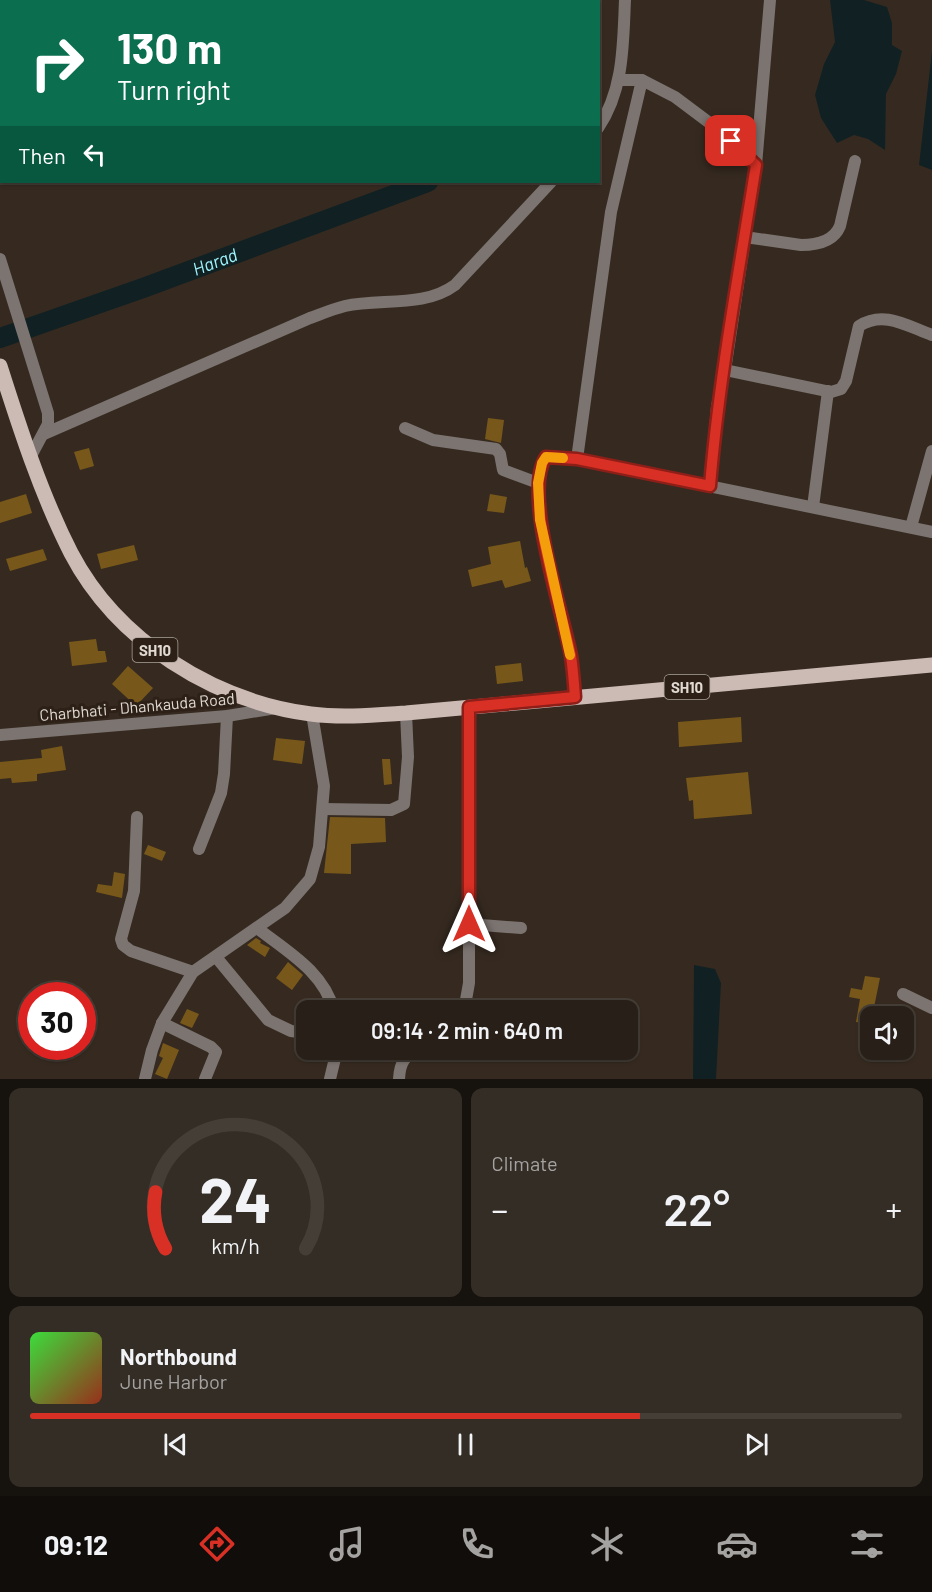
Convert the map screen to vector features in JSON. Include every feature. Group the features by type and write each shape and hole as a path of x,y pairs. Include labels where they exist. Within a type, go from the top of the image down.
{"main road":[{"name":"SH10","path":"0,366 31,456 72,554 88,581 129,627 169,662 200,679 276,708 312,714 361,716 411,713 932,665"}],"street":[{"path":"600,124 613,101 619,80 625,0"},
{"path":"710,486 717,406 725,370 756,165 770,0"},
{"path":"619,80 642,80 675,97 719,130 756,165"},
{"path":"577,459 611,212 642,80"},
{"path":"745,237 801,245 820,243 838,233 855,161"},
{"path":"44,434 309,318 345,306 412,299 447,291 550,183"},
{"path":"0,259 48,413 48,424 31,456"},
{"path":"725,370 828,391 842,389 859,326 868,320 885,318 932,335"},
{"path":"813,507 828,391"},
{"path":"405,428 433,440 495,449 500,454 503,470 538,483"},
{"path":"911,527 932,451"},
{"path":"575,697 571,656 540,520 538,483 542,463 546,457 577,459 932,531"},
{"path":"466,1000 470,983 469,707"},
{"name":"Charbhati - Dhankauda Road","path":"0,735 227,716 276,708"},
{"path":"323,809 391,810 404,804 411,713"},
{"path":"145,1079 162,1023 193,972 285,908 310,879 319,847 324,786 312,714"},
{"path":"199,849 221,793 227,716"},
{"path":"137,817 134,891 121,939 123,945 130,951 193,972"},
{"path":"469,924 522,928"},
{"path":"257,928 309,969 323,984 331,1000"},
{"path":"216,957 268,1020 296,1031"},
{"path":"903,994 932,1008"},
{"path":"162,1023 211,1047 216,1052 206,1079"},
{"path":"330,1079 335,1060"},
{"path":"399,1079 399,1069 403,1060"}],"shaded area":[{"path":"830,0 864,0 887,7 892,23 892,45 902,51 896,74 886,94 885,150 868,139 854,135 837,143 821,118 815,95 824,64 835,42"},
{"path":"932,51 932,170 919,165"},
{"path":"694,965 715,969 721,983 716,1079 693,1079"}],"building":[{"path":"488,418 504,420 501,443 485,439"},
{"path":"89,448 94,466 80,470 74,452"},
{"path":"26,494 32,513 0,523 0,502"},
{"path":"490,494 507,497 504,513 487,511"},
{"path":"520,541 525,568 527,567 531,581 505,588 502,580 472,587 468,570 491,564 488,547"},
{"path":"134,545 138,560 101,569 97,554"},
{"path":"43,549 47,560 10,571 6,559"},
{"path":"96,639 98,651 105,651 107,662 72,666 69,642"},
{"path":"521,663 523,681 497,684 495,666"},
{"path":"128,666 153,688 136,706 112,684"},
{"path":"741,717 742,742 679,747 678,722"},
{"path":"276,738 305,741 302,764 273,760"},
{"path":"62,746 66,770 37,774 37,781 12,783 11,778 0,779 0,762 42,758 41,750"},
{"path":"382,759 390,759 392,784 384,785"},
{"path":"748,772 752,814 694,819 693,800 689,801 686,778"},
{"path":"330,817 385,818 386,842 351,844 351,874 324,873"},
{"path":"148,845 166,852 162,861 144,854"},
{"path":"114,872 125,874 122,898 96,892 98,884 112,886"},
{"path":"256,938 270,948 265,957 247,945"},
{"path":"288,962 303,975 292,990 276,978"},
{"path":"865,976 880,978 874,1006 860,1006 860,1023 856,1022 860,999 849,997 851,988 862,990"},
{"path":"187,1009 199,1014 192,1028 180,1023"},
{"path":"163,1043 179,1050 167,1079 155,1074 163,1058 159,1056"}],"waterway":[{"name":"Harad","path":"0,338 143,288 425,183"}],"slow traffic":[{"path":"563,458 546,457 542,463 538,483 540,520 570,655"}],"route":[{"path":"469,924 469,707 575,697 571,656 540,520 538,483 542,463 546,457 577,459 710,486 717,406 725,370 756,165 731,141"}]}
